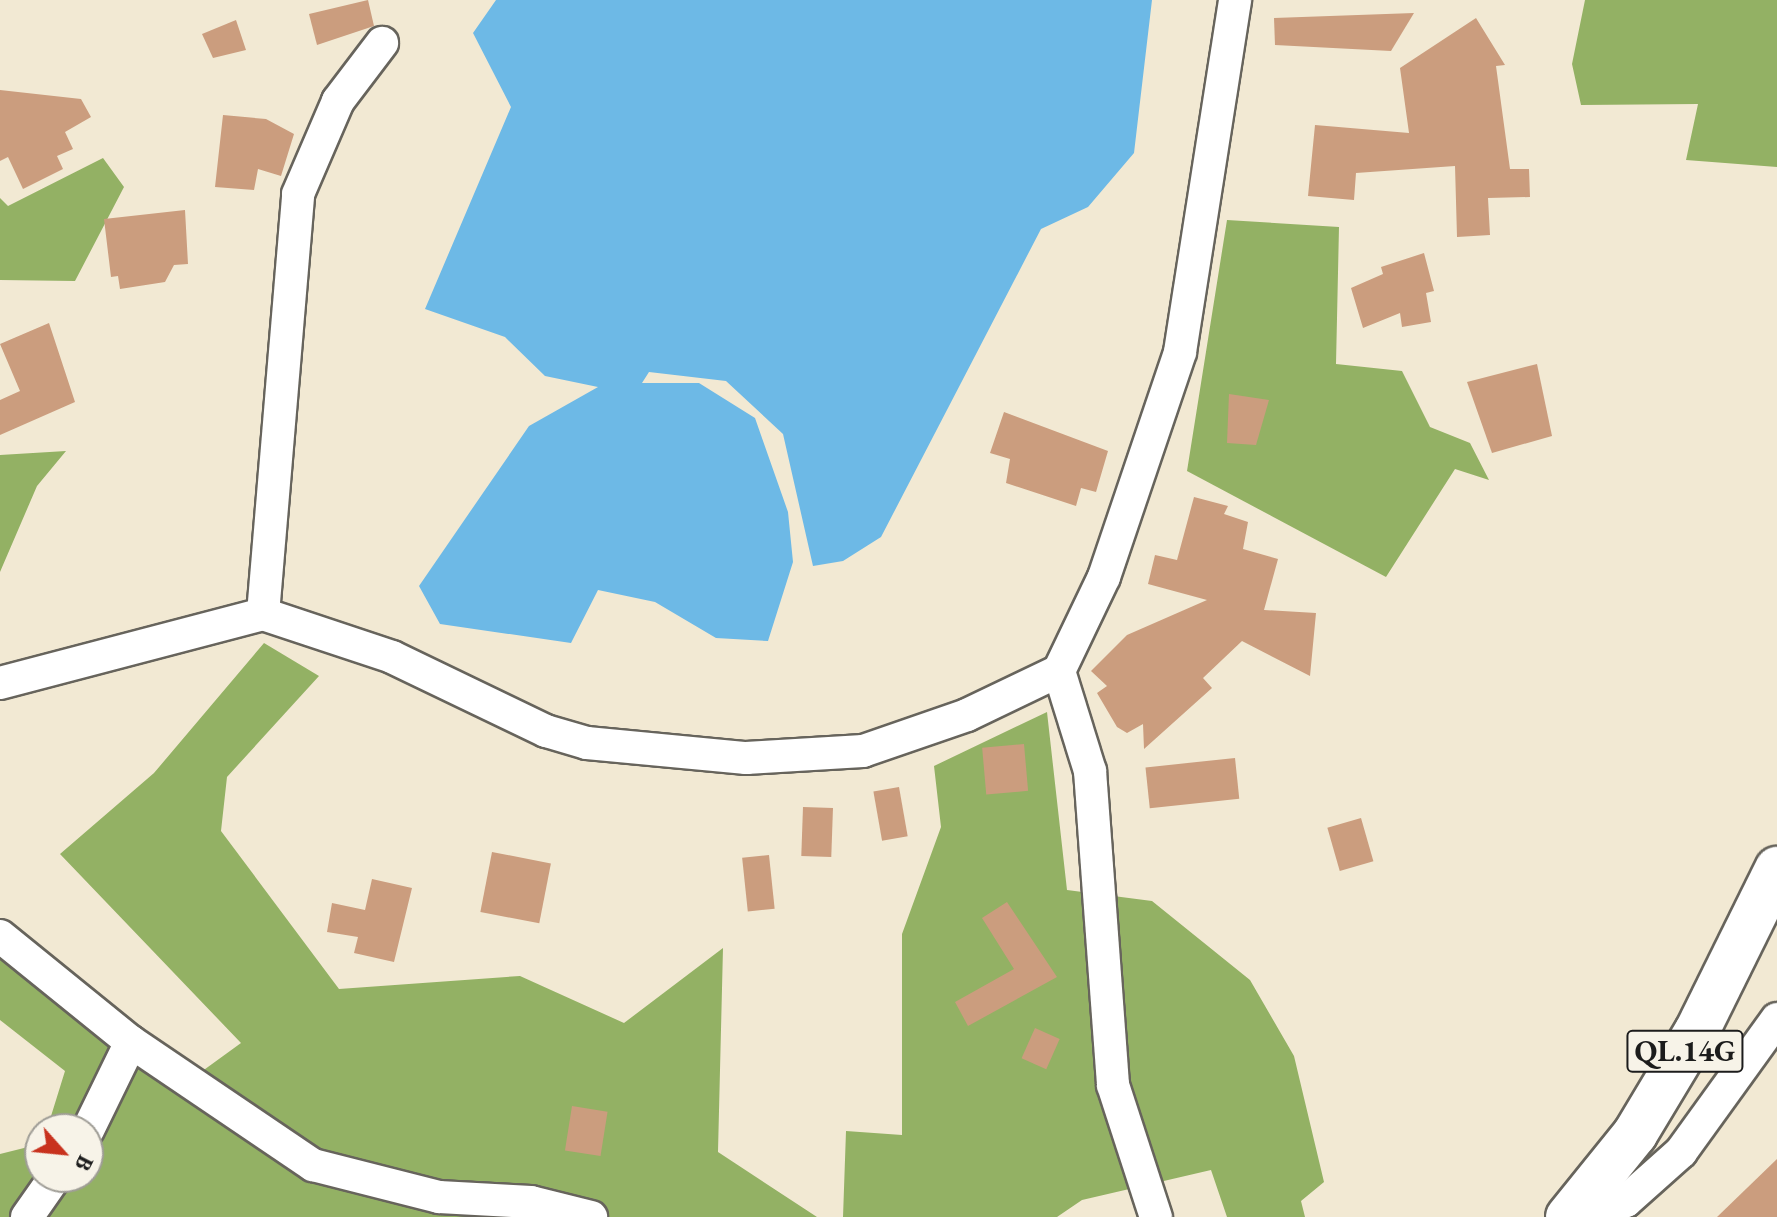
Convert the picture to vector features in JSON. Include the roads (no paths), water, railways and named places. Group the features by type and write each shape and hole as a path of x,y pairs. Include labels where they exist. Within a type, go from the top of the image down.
{"main road":[{"name":"QL.14G","path":"1568,1217 1635,1134 1697,1031 1777,869"}],"street":[{"path":"0,683 263,614 392,657 546,731 587,743 746,758 863,751 967,715 1059,671 1104,577 1180,352 1235,0"},
{"path":"263,614 298,194 338,101 382,43"},
{"path":"1059,671 1090,771 1113,1085 1156,1217"},
{"path":"0,936 131,1042 313,1165 439,1197 531,1202 591,1217"},
{"path":"1587,1217 1626,1201 1681,1152 1777,1019"},
{"path":"96,1113 131,1042"},
{"path":"27,1217 44,1193"}],"water":[{"path":"496,0 1152,0 1134,153 1088,207 1041,229 881,537 843,561 813,566 783,434 726,381 649,372 642,383 699,383 755,418 788,512 793,562 768,641 716,638 655,602 598,590 571,643 440,624 419,586 529,426 598,387 545,376 505,337 425,309 511,107 473,33"}]}
